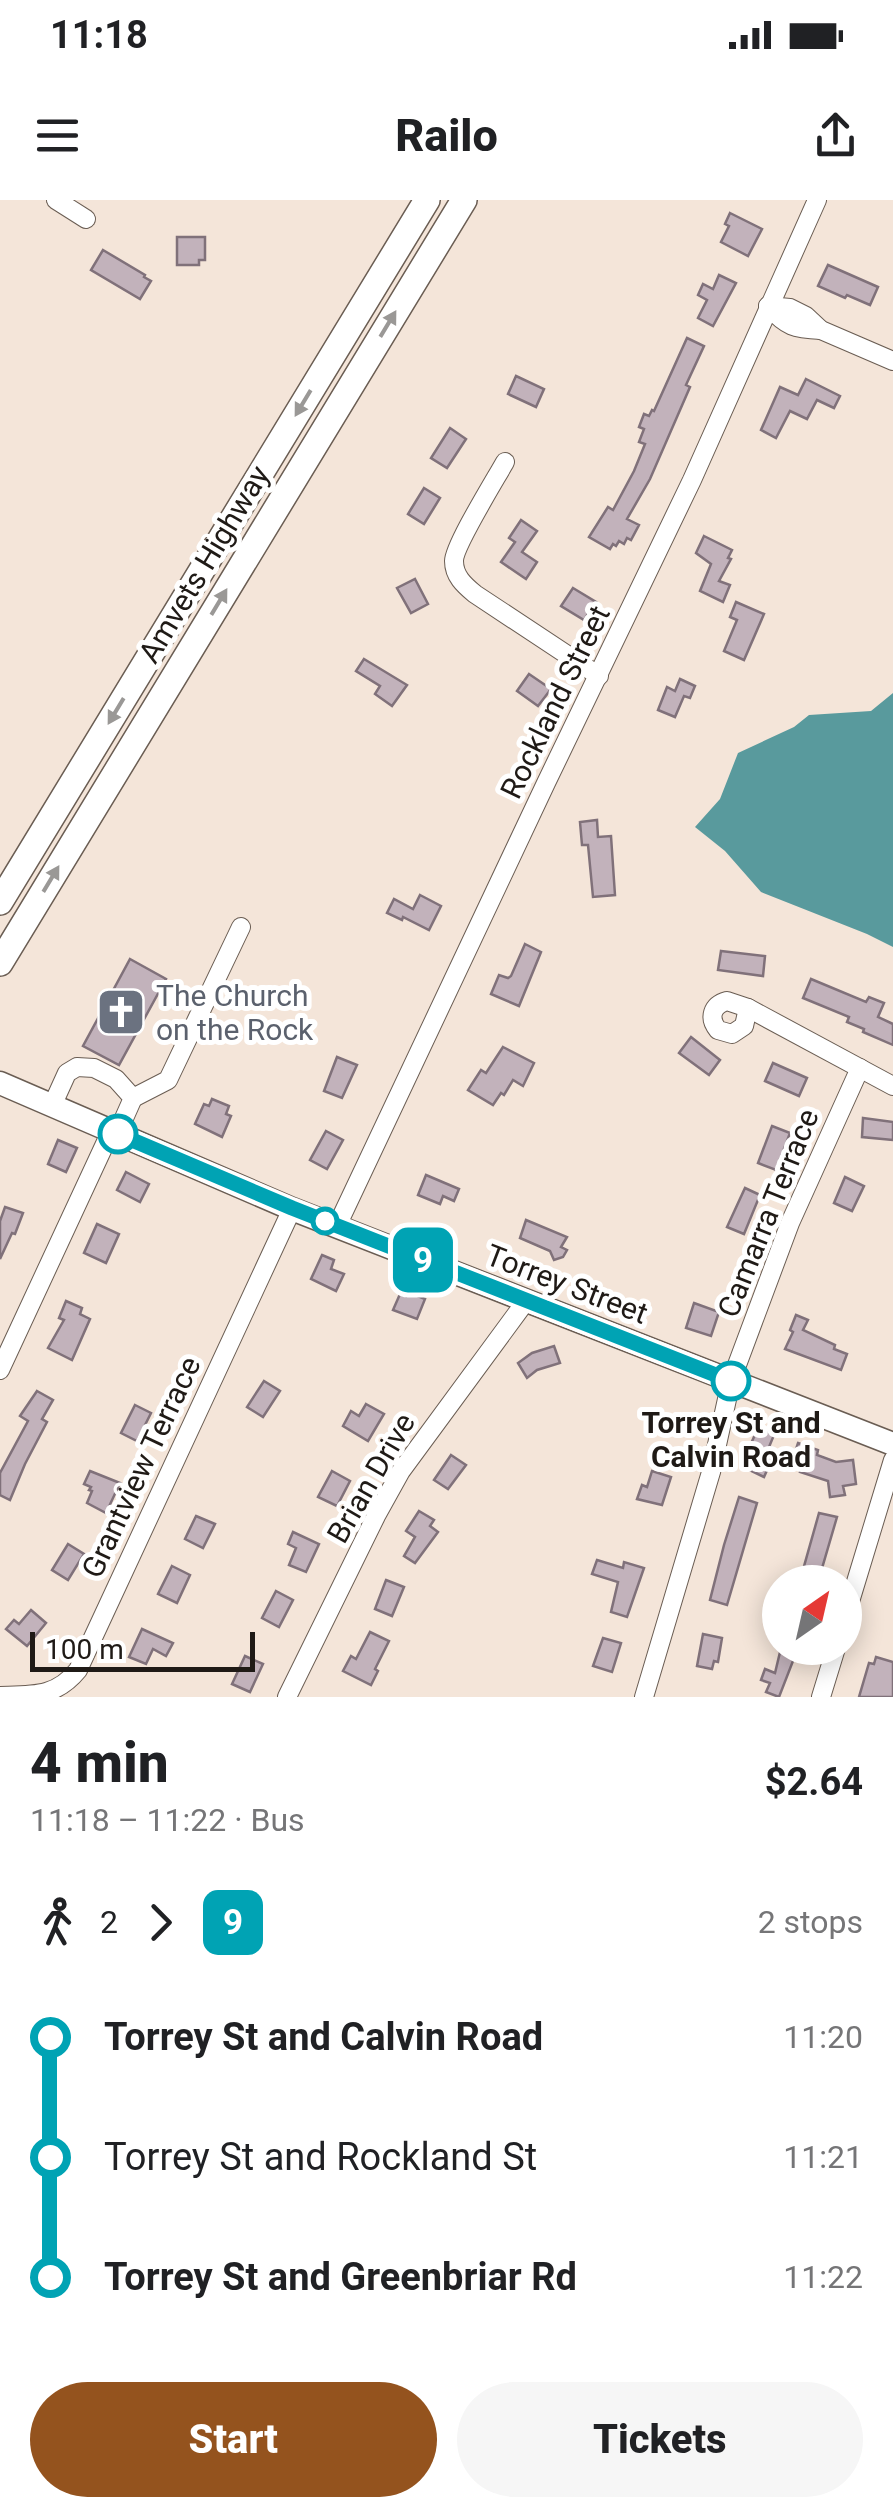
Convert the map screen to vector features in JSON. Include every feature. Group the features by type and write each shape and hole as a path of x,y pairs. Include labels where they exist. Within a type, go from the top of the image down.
{"highway":[{"name":"Amvets Highway","path":"0,902 426,200"},
{"name":"Amvets Highway","path":"0,963 464,200"}],"main road":[{"name":"Torrey Street","path":"0,1083 292,1208 893,1444"}],"street":[{"path":"56,200 86,219"},
{"name":"Rockland Street","path":"338,1226 692,480 817,200"},
{"path":"768,306 790,308 822,330 893,360"},
{"path":"505,462 457,546 456,573 470,590 599,676"},
{"path":"0,1370 133,1098 168,1080 241,927"},
{"path":"748,1008 893,1086"},
{"path":"52,1106 67,1073 77,1067 94,1068 116,1079 133,1098"},
{"name":"Camarra Terrace","path":"644,1697 712,1472 731,1381 790,1223 860,1068"},
{"name":"Grantview Terrace","path":"0,1696 54,1693 78,1670 292,1208"},
{"name":"Brian Drive","path":"287,1697 401,1471 526,1300"},
{"path":"861,1565 893,1460"},
{"path":"821,1697 831,1665"}],"water":[{"path":"893,693 893,947 761,892 725,851 695,827 720,799 738,753 794,727 809,715 871,711"}],"building":[{"path":"730,213 762,229 748,256 721,242"},
{"path":"177,237 205,237 205,260 199,260 199,265 177,265"},
{"path":"103,250 151,281 140,299 91,270"},
{"path":"828,265 878,287 870,305 818,286"},
{"path":"719,275 736,283 713,326 698,318 707,300 698,295 703,284 713,289"},
{"path":"687,338 704,346 686,385 690,387 650,479 627,519 639,525 631,540 627,538 624,544 619,541 610,549 589,537 608,507 613,510 634,471 645,444 639,442 644,414 649,416 654,411"},
{"path":"516,376 544,389 536,407 508,394"},
{"path":"806,379 840,396 834,408 817,400 807,419 790,411 776,438 761,430 780,387 798,395"},
{"path":"450,428 466,439 447,468 431,458"},
{"path":"424,488 440,498 424,524 408,514"},
{"path":"521,520 537,531 522,552 537,562 526,579 501,562 515,542 509,538"},
{"path":"704,536 732,550 719,581 730,585 723,602 700,591 711,564 696,553"},
{"path":"415,579 428,604 411,613 397,588"},
{"path":"573,588 596,602 584,620 561,606"},
{"path":"736,602 764,614 744,660 724,651 737,620 730,617"},
{"path":"364,659 407,685 392,706 375,694 380,686 356,671"},
{"path":"529,674 551,689 538,706 517,691"},
{"path":"680,679 695,686 690,698 684,696 675,717 658,710 667,687 675,691"},
{"path":"597,820 598,837 611,836 615,895 593,897 588,845 582,845 580,822"},
{"path":"420,895 441,906 429,930 387,913 394,899 413,909"},
{"path":"525,944 541,952 519,1006 491,994 499,975 511,976"},
{"path":"721,951 765,956 763,976 718,970"},
{"name":"The Church on the Rock","path":"130,959 166,979 119,1065 83,1046"},
{"path":"811,979 866,1002 869,997 884,1003 878,1017 893,1024 893,1045 847,1022 849,1017 803,998"},
{"path":"691,1037 720,1060 709,1075 679,1053"},
{"path":"503,1047 534,1063 523,1086 513,1080 493,1105 468,1090 481,1070 486,1073"},
{"path":"337,1057 357,1065 342,1098 324,1091"},
{"path":"773,1063 807,1078 799,1096 765,1081"},
{"path":"212,1099 229,1106 226,1114 231,1116 222,1137 195,1124 204,1104 209,1106"},
{"path":"863,1118 893,1122 893,1140 862,1137"},
{"path":"772,1126 790,1133 776,1170 758,1163"},
{"path":"326,1131 343,1140 327,1169 310,1160"},
{"path":"58,1140 77,1148 66,1172 48,1164"},
{"path":"126,1172 149,1184 140,1202 117,1190"},
{"path":"426,1175 459,1189 454,1201 443,1196 440,1204 418,1195"},
{"path":"845,1177 864,1186 852,1211 834,1203"},
{"path":"745,1188 760,1195 744,1234 727,1227"},
{"path":"5,1207 23,1213 0,1259 0,1221"},
{"path":"526,1220 567,1237 561,1247 567,1250 563,1257 554,1260 550,1251 520,1238"},
{"path":"97,1224 119,1234 106,1263 84,1253"},
{"path":"322,1255 334,1260 331,1269 344,1274 336,1291 311,1279"},
{"path":"408,1292 425,1299 417,1319 393,1310 400,1294 406,1296"},
{"path":"66,1301 82,1308 80,1314 90,1319 72,1360 48,1348 64,1320 59,1318"},
{"path":"694,1303 719,1312 711,1336 686,1328"},
{"path":"796,1315 808,1320 803,1330 847,1354 841,1370 785,1349"},
{"path":"554,1346 560,1363 537,1370 527,1378 518,1363 532,1353"},
{"path":"264,1381 280,1391 263,1417 247,1407"},
{"path":"37,1391 53,1400 42,1419 47,1422 10,1500 0,1495 0,1473 28,1421 20,1416"},
{"path":"366,1404 384,1414 368,1441 343,1426 351,1411 359,1416"},
{"path":"135,1405 151,1413 137,1441 121,1433"},
{"path":"758,1428 774,1435 769,1447 776,1450 764,1477 741,1466"},
{"path":"798,1443 836,1462 853,1460 856,1484 843,1486 845,1495 830,1497 828,1481 800,1472 803,1462 793,1458"},
{"path":"451,1455 466,1465 448,1489 434,1480"},
{"path":"90,1471 120,1483 106,1513 87,1503 92,1491 84,1484"},
{"path":"332,1471 350,1481 337,1506 318,1497"},
{"path":"652,1471 671,1477 662,1505 637,1499 642,1485 647,1487"},
{"path":"739,1497 757,1503 727,1605 710,1600"},
{"path":"419,1511 434,1520 430,1526 438,1532 415,1563 404,1556 415,1537 406,1531"},
{"path":"819,1513 837,1517 823,1565 804,1565"},
{"path":"196,1516 215,1524 203,1548 185,1539"},
{"path":"293,1532 319,1544 306,1572 289,1565 296,1548 288,1544"},
{"path":"68,1544 84,1554 68,1580 52,1570"},
{"path":"597,1560 623,1568 624,1562 644,1568 627,1617 611,1612 618,1582 592,1574"},
{"path":"172,1566 190,1575 177,1603 158,1594"},
{"path":"386,1580 404,1587 392,1616 375,1609"},
{"path":"276,1591 293,1600 279,1627 262,1618"},
{"path":"31,1610 46,1623 27,1646 6,1629 14,1620 19,1624"},
{"path":"142,1629 173,1643 166,1656 153,1649 146,1664 129,1657"},
{"path":"370,1632 389,1641 371,1685 343,1671 351,1656 356,1659"},
{"path":"703,1634 722,1638 718,1662 714,1661 712,1669 697,1666"},
{"path":"603,1638 621,1643 612,1672 593,1666"},
{"path":"245,1656 263,1664 250,1692 232,1684"},
{"path":"876,1657 893,1662 893,1697 859,1697 869,1663 874,1664"},
{"path":"777,1665 791,1665 779,1697 766,1692 770,1683 761,1680 765,1669 775,1673"}],"bus line":[{"name":"9","path":"118,1134 292,1208 731,1381"}],"place":[{"name":"The Church on the Rock","path":"121,1012"},
{"name":"Torrey St and Calvin Road","path":"731,1381"}]}
